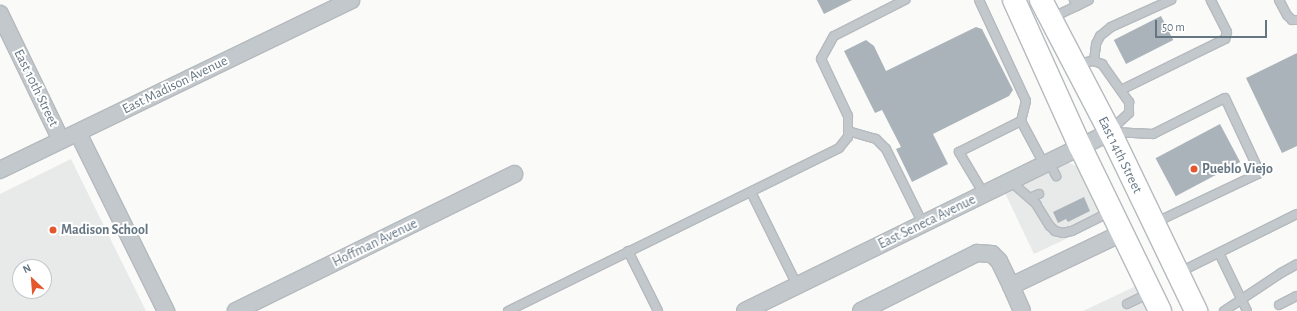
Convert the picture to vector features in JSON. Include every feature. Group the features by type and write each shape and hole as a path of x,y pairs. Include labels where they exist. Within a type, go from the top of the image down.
{"main road":[{"path":"1014,0 1080,146 1155,302"},
{"name":"East 14th Street","path":"1046,9 1085,64 1110,132 1196,311"}],"street":[{"name":"East Madison Avenue","path":"0,170 351,0"},
{"name":"East 10th Street","path":"0,14 62,140"},
{"name":"East Seneca Avenue","path":"745,311 1110,132"},
{"name":"East 10th Street","path":"78,133 166,311"},
{"name":"Hoffman Avenue","path":"236,311 514,174"},
{"path":"1010,286 1122,233"},
{"path":"861,311 977,253 992,254 999,261 1020,310"}],"lane":[{"path":"508,311 839,148 848,137 848,116 821,59 834,36 905,0"},
{"path":"979,0 1026,101 1021,121 1056,176"},
{"path":"1046,9 1089,0"},
{"path":"1110,132 1129,113 1129,102 1102,64 1085,64 1100,36 1111,28 1171,0"},
{"path":"1121,90 1225,39 1227,32 1211,0"},
{"path":"1279,0 1287,15 1292,20 1297,20"},
{"path":"1110,132 1154,134 1225,98 1260,173 1154,223"},
{"path":"984,194 958,152 1021,121"},
{"path":"848,131 876,139 886,149 923,224"},
{"path":"1010,181 1030,198 1055,231 1063,233 1072,231 1112,211"},
{"path":"750,192 797,285"},
{"path":"1030,198 1039,194"},
{"path":"1178,273 1297,214"},
{"path":"628,251 658,311"},
{"path":"1219,253 1247,311"},
{"path":"1224,311 1297,264"},
{"path":"1279,305 1297,296"},
{"path":"1127,304 1155,302"}],"shaded area":[{"name":"Madison School","path":"71,159 146,311 0,311 0,194"},
{"path":"1070,163 1078,167 1106,220 1034,254 1005,193 1062,164"},
{"path":"1138,285 1151,311 1083,311"}],"building":[{"path":"817,0 852,0 824,14"},
{"path":"1161,16 1173,40 1126,64 1114,40"},
{"path":"976,27 982,29 1013,90 1009,96 933,134 948,164 912,182 896,149 901,147 882,110 875,113 844,51 866,40 874,46 886,71"},
{"path":"1297,53 1297,146 1282,153 1246,78"},
{"path":"1220,124 1240,162 1176,196 1156,158"},
{"path":"1084,197 1090,211 1068,222 1066,219 1058,223 1053,212"}],"place":[{"name":"Pueblo Viejo","path":"1194,169"},
{"name":"Madison School","path":"53,230"}]}
